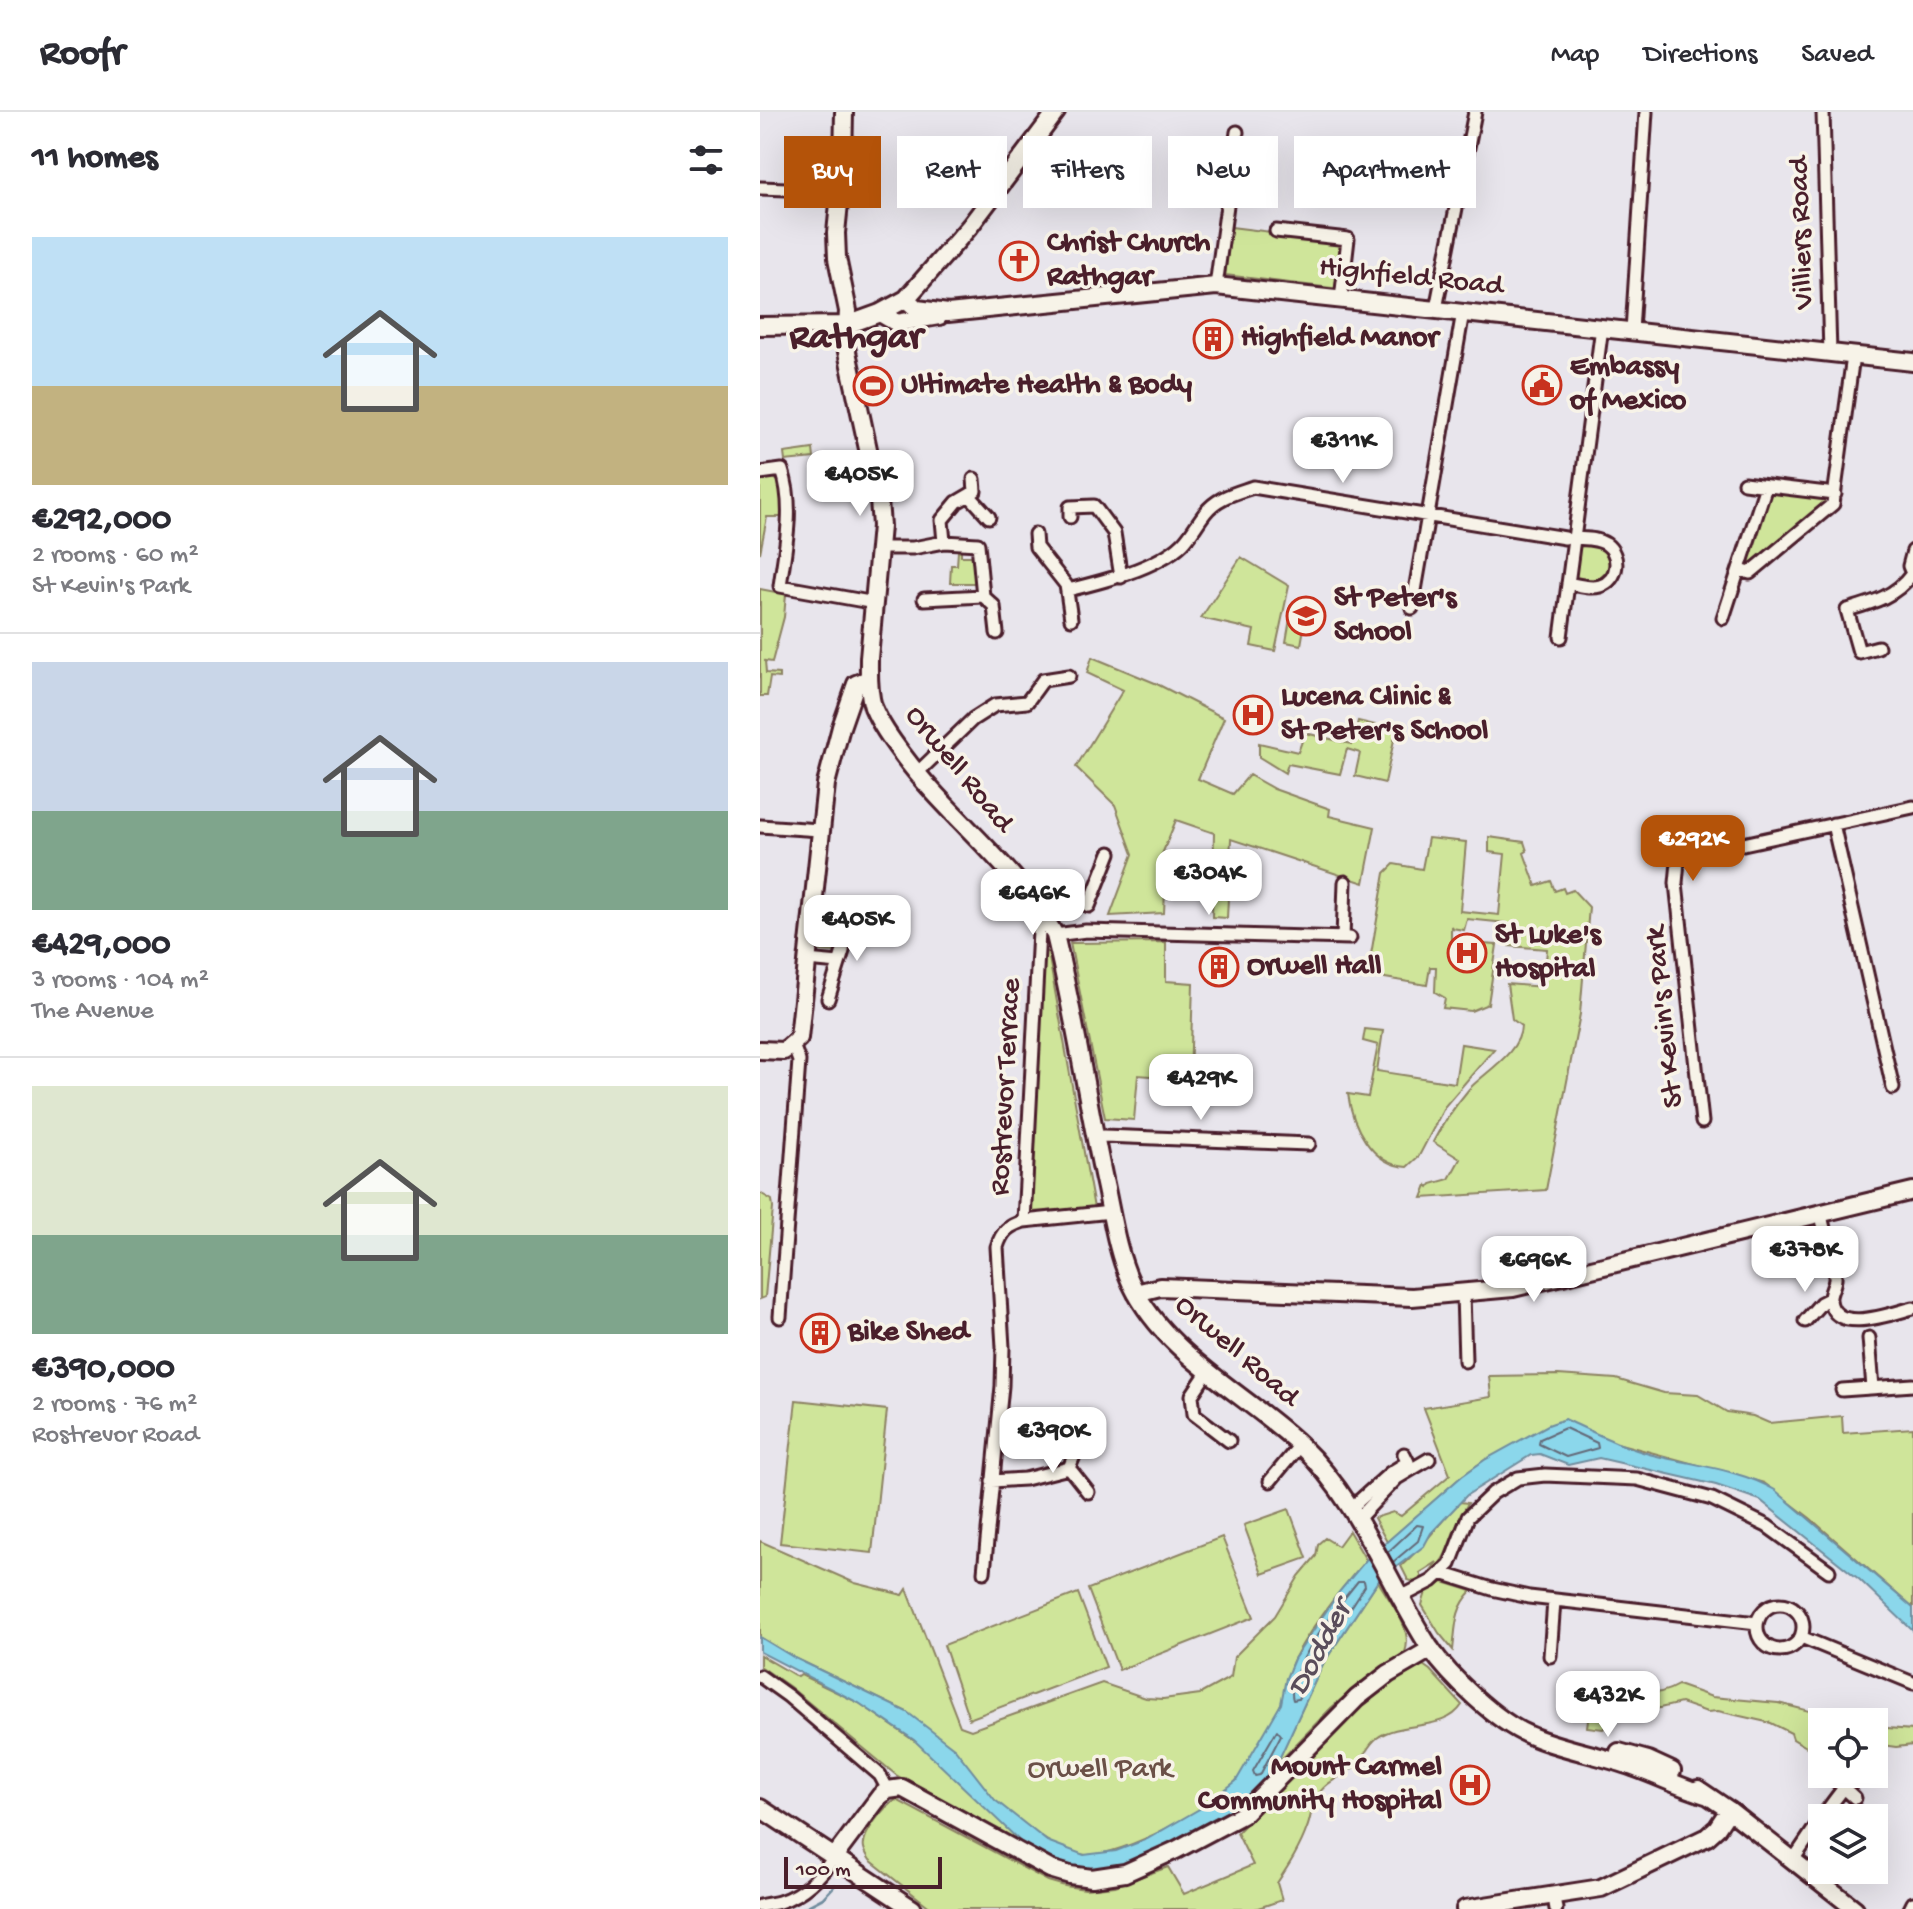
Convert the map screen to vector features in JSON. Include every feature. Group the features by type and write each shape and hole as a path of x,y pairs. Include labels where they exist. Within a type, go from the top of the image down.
{"street":[{"name":"Orwell Road","path":"843,136 844,112"},
{"path":"760,326 847,325 906,299 970,226 1056,112"},
{"path":"1436,309 1475,112"},
{"path":"1632,331 1646,112"},
{"name":"Villiers Road","path":"1823,112 1830,353"},
{"path":"1216,286 1237,132"},
{"path":"760,188 784,189"},
{"name":"Orwell Road","path":"839,208 836,242 848,311 846,347 879,500 879,548 869,679 873,706 892,740 917,773 1032,898 1051,928 1111,1212 1126,1270 1136,1293 1168,1334 1208,1371 1300,1445 1325,1471 1369,1537 1431,1649 1452,1675 1494,1712 1528,1735 1622,1763 1706,1795 1855,1909"},
{"path":"1276,231 1348,239 1341,299"},
{"name":"Highfield Road","path":"906,299 917,309 948,313 1216,286 1913,362"},
{"path":"1412,608 1463,312"},
{"path":"880,313 897,323 948,313"},
{"path":"1561,637 1570,538 1602,327"},
{"path":"1740,570 1750,573 1833,504 1853,356"},
{"path":"760,473 782,470 789,500 780,586 875,603"},
{"path":"944,542 942,520 957,502 975,491 974,479"},
{"path":"1744,483 1835,494"},
{"path":"1723,618 1766,486"},
{"path":"1068,590 1121,577 1154,560 1182,544 1207,509 1221,499 1253,487 1594,540 1607,545 1616,556 1617,564 1612,578 1600,586 1568,583"},
{"path":"969,495 989,517"},
{"path":"1070,507 1094,506 1114,533 1121,577"},
{"path":"1035,534 1036,547 1068,590 1071,619"},
{"path":"879,548 913,548 944,542 978,544 983,596 994,606 997,633"},
{"path":"1878,647 1859,652 1847,610 1879,600 1903,585 1912,575 1909,566 1913,551"},
{"path":"924,599 983,596"},
{"path":"917,773 973,719 995,705 1027,702 1043,680 1069,676"},
{"path":"760,1050 784,1051 799,1038 826,784 856,684 869,679"},
{"path":"841,727 851,714 873,706"},
{"name":"St Kevin's Park","path":"1702,1122 1676,883 1678,862 1688,856 1913,807"},
{"path":"1833,824 1893,1088"},
{"path":"760,826 820,830"},
{"path":"1032,898 1041,889 1050,888 1089,906 1110,853"},
{"path":"1051,928 1347,938 1345,882"},
{"path":"828,999 847,919"},
{"name":"Rostrevor Terrace","path":"1051,928 1039,931 1024,1221 1111,1212"},
{"path":"807,960 839,963"},
{"path":"780,1317 799,1061 793,1045"},
{"path":"1095,1138 1309,1144"},
{"path":"1136,1293 1160,1287 1412,1297 1526,1285 1913,1191"},
{"path":"1805,1321 1821,1303 1829,1299 1835,1282 1821,1215"},
{"path":"984,1572 1002,1373 997,1247 1001,1235 1009,1226 1024,1221"},
{"path":"1463,1293 1465,1361"},
{"path":"1829,1299 1836,1311 1846,1319 1858,1321 1868,1328"},
{"path":"1868,1328 1913,1309"},
{"path":"1868,1328 1873,1388"},
{"path":"1208,1371 1192,1395 1194,1414 1229,1441"},
{"path":"1842,1390 1913,1385"},
{"path":"1270,1481 1300,1445"},
{"path":"1069,1468 1078,1446"},
{"path":"1354,1514 1390,1473 1408,1462 1404,1454"},
{"path":"1354,1514 1397,1478 1429,1459"},
{"path":"992,1481 1025,1479 1069,1468"},
{"path":"1069,1468 1088,1492"},
{"path":"1398,1592 1432,1581 1441,1573 1450,1564 1463,1526 1475,1509 1510,1481 1545,1475 1651,1481 1712,1499 1767,1526 1829,1571"},
{"path":"1441,1573 1492,1589 1554,1601 1757,1623"},
{"path":"1550,1656 1554,1601"},
{"path":"1785,1604 1796,1610 1802,1620 1801,1637 1788,1649 1770,1649 1760,1641 1757,1623 1767,1607 1785,1604"},
{"path":"1801,1637 1913,1683"},
{"path":"761,1904 776,1904 799,1894 817,1880 880,1796 888,1790 902,1788 1050,1869 1092,1878 1125,1873 1242,1815 1357,1698 1388,1674 1431,1649"},
{"path":"760,1676 880,1775 888,1790"},
{"path":"1793,1860 1844,1788 1855,1798"},
{"path":"760,1808 913,1909"},
{"path":"1465,1909 1555,1903 1601,1888 1694,1845 1717,1828 1729,1810"},
{"path":"1910,1909 1913,1903"}],"green space":[{"path":"1231,227 1345,241 1340,289 1225,275"},
{"path":"813,449 814,458 785,461 784,453"},
{"path":"773,477 779,482 784,521 781,517 767,517 760,553 760,478"},
{"path":"1773,491 1823,498 1825,503 1754,564 1747,561 1769,494"},
{"path":"1575,543 1596,547 1608,555 1611,560 1609,568 1601,577 1571,579"},
{"path":"958,551 961,556 974,556 977,583 950,583 951,565 957,565"},
{"path":"1241,557 1289,586 1275,651 1251,646 1254,630 1201,618"},
{"path":"760,589 786,594 784,617 772,662 765,661 766,673 779,674 779,678 770,677 767,696 760,696"},
{"path":"1291,613 1306,616 1301,645 1286,642"},
{"path":"1092,657 1155,683 1224,718 1198,779 1233,794 1249,775 1274,789 1330,809 1329,816 1375,827 1364,883 1231,839 1227,918 1212,917 1214,833 1176,820 1158,864 1166,868 1164,913 1110,916 1133,854 1115,805 1076,767 1123,690 1087,673"},
{"path":"1358,721 1396,730 1385,783 1355,776 1360,753 1347,749 1340,774 1288,764 1285,773 1259,757 1259,743 1298,752 1305,733 1352,744"},
{"path":"1489,837 1524,842 1527,851 1524,853 1536,886 1551,881 1555,891 1563,888 1565,893 1573,890 1589,907 1580,1014 1546,1190 1422,1198 1427,1185 1429,1187 1449,1179 1460,1159 1433,1142 1441,1128 1469,1089 1509,1053 1519,1035 1521,1026 1512,1019 1507,984 1544,987 1547,949 1509,946 1506,923 1467,919 1464,930 1451,926 1451,942 1497,945 1488,1004 1471,1011 1443,1008 1445,998 1435,992 1436,967 1430,967 1427,985 1379,977 1368,972 1385,873 1394,864 1422,869 1428,838 1466,842 1460,911 1499,915 1505,854 1489,852"},
{"path":"852,903 852,912 842,912 840,946 836,952 821,951 816,943 821,905"},
{"path":"1166,942 1166,981 1193,983 1190,1079 1138,1075 1134,1120 1105,1118 1070,943"},
{"path":"1041,951 1048,952 1094,1208 1029,1212"},
{"path":"1365,1029 1383,1031 1377,1071 1455,1083 1461,1044 1494,1049 1445,1106 1419,1156 1407,1167 1394,1165 1374,1151 1359,1130 1350,1106 1348,1094 1368,1097 1378,1045 1363,1041"},
{"path":"760,1193 772,1200 773,1208 765,1297 760,1299"},
{"path":"1558,1375 1616,1379 1664,1393 1698,1395 1727,1412 1753,1416 1769,1423 1842,1416 1843,1433 1913,1428 1913,1608 1810,1518 1764,1483 1617,1443 1486,1459 1387,1542 1374,1518 1393,1512 1401,1516 1450,1475 1424,1408 1491,1397 1489,1376"},
{"path":"796,1400 887,1410 872,1553 780,1543"},
{"path":"1460,1502 1468,1503 1442,1560 1429,1573 1437,1562 1420,1573 1422,1578 1415,1582 1408,1580 1401,1566"},
{"path":"1289,1509 1307,1558 1262,1574 1244,1525"},
{"name":"Orwell Park","path":"1349,1531 1366,1560 1327,1607 1301,1646 1291,1665 1280,1706 1244,1772 1225,1791 1188,1816 1144,1839 1102,1853 1086,1855 1071,1852 1031,1830 1021,1842 1016,1842 896,1775 760,1666 760,1655 798,1677 801,1675 859,1703 913,1740 907,1712 795,1658 760,1637 760,1541 855,1583 903,1595 907,1589 960,1726 971,1730 1102,1683 1146,1698 1200,1694 1231,1677 1234,1657 1275,1616 1299,1576 1316,1556 1318,1544 1325,1538 1338,1546"},
{"path":"1222,1537 1254,1617 1119,1670 1088,1589"},
{"path":"1378,1581 1403,1625 1407,1643 1405,1652 1360,1683 1331,1708 1276,1765 1323,1664"},
{"path":"1443,1582 1472,1591 1459,1612 1453,1650 1422,1605 1426,1592"},
{"path":"1078,1593 1106,1667 969,1719 944,1645"},
{"path":"1423,1665 1462,1705 1445,1719 1398,1729 1377,1738 1354,1767 1320,1791 1298,1849 1277,1883 1282,1900 1255,1909 932,1909 870,1860 864,1850 866,1836 875,1821 886,1807 897,1800 1048,1881 1085,1889 1115,1886 1168,1867 1184,1894 1253,1865 1237,1833 1374,1692"},
{"path":"1678,1685 1712,1697 1778,1703 1808,1711 1808,1748 1793,1739 1791,1733 1771,1723 1718,1711 1707,1712 1681,1703 1651,1710 1631,1709 1603,1729 1587,1727 1591,1697 1596,1687 1648,1694"},
{"path":"1888,1728 1913,1730 1913,1745 1888,1746"}],"water":[{"name":"Dodder","path":"1565,1419 1633,1449 1733,1473 1775,1490 1913,1608 1913,1631 1860,1580 1760,1500 1716,1485 1599,1458 1568,1465 1540,1454 1531,1455 1467,1495 1431,1533 1424,1546 1378,1581 1323,1664 1274,1770 1249,1800 1126,1865 1093,1871 1073,1869 1045,1859 1026,1847 914,1740 859,1703 760,1652 760,1637 795,1658 907,1712 955,1749 995,1800 1047,1841 1084,1855 1116,1851 1147,1839 1201,1808 1236,1781 1281,1704 1286,1678 1294,1659 1339,1592 1366,1560 1462,1476 1486,1459"}],"waterway":[{"path":"802,1909 823,1898 835,1885"}],"place":[{"name":"Christ Church Rathgar","path":"1019,261"},
{"name":"Highfield Manor","path":"1213,339"},
{"name":"Embassy of Mexico","path":"1542,385"},
{"name":"Ultimate Health & Body","path":"873,386"},
{"name":"St Peter's School","path":"1306,616"},
{"name":"Lucena Clinic & St Peter's School","path":"1253,715"},
{"name":"St Luke's Hospital","path":"1467,953"},
{"name":"Orwell Hall","path":"1219,967"},
{"name":"Bike Shed","path":"820,1333"},
{"name":"Mount Carmel Community Hospital","path":"1470,1785"}],"district":[{"name":"Rathgar","path":"856,339"}]}
